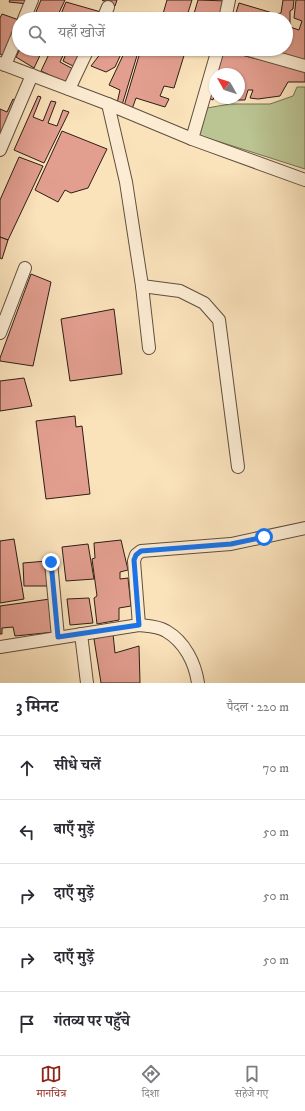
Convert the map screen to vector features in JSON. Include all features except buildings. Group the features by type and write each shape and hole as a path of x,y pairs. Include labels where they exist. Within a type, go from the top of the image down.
{"street":[{"path":"27,12 32,0"},
{"path":"226,12 229,0"},
{"path":"106,12 108,7"},
{"path":"12,46 3,64 108,104 192,139 305,180"},
{"path":"68,89 84,56"},
{"path":"192,139 216,56"},
{"path":"270,56 305,66"},
{"path":"0,150 32,75"},
{"path":"108,104 126,182 142,286 149,348"},
{"path":"0,333 25,268"},
{"path":"142,286 180,291 204,303 219,320 238,467"},
{"path":"139,625 134,560 136,555 141,551 231,544 305,528"},
{"path":"51,562 58,637"},
{"path":"0,647 139,625 158,628 167,631 186,651 196,670 198,683"},
{"path":"81,634 86,683"}],"green space":[{"path":"297,87 305,87 305,169 195,134 201,109 230,104 270,104 293,96"}],"route":[{"path":"51,562 58,637 139,625 134,560 136,555 141,551 231,544 264,537"}]}
